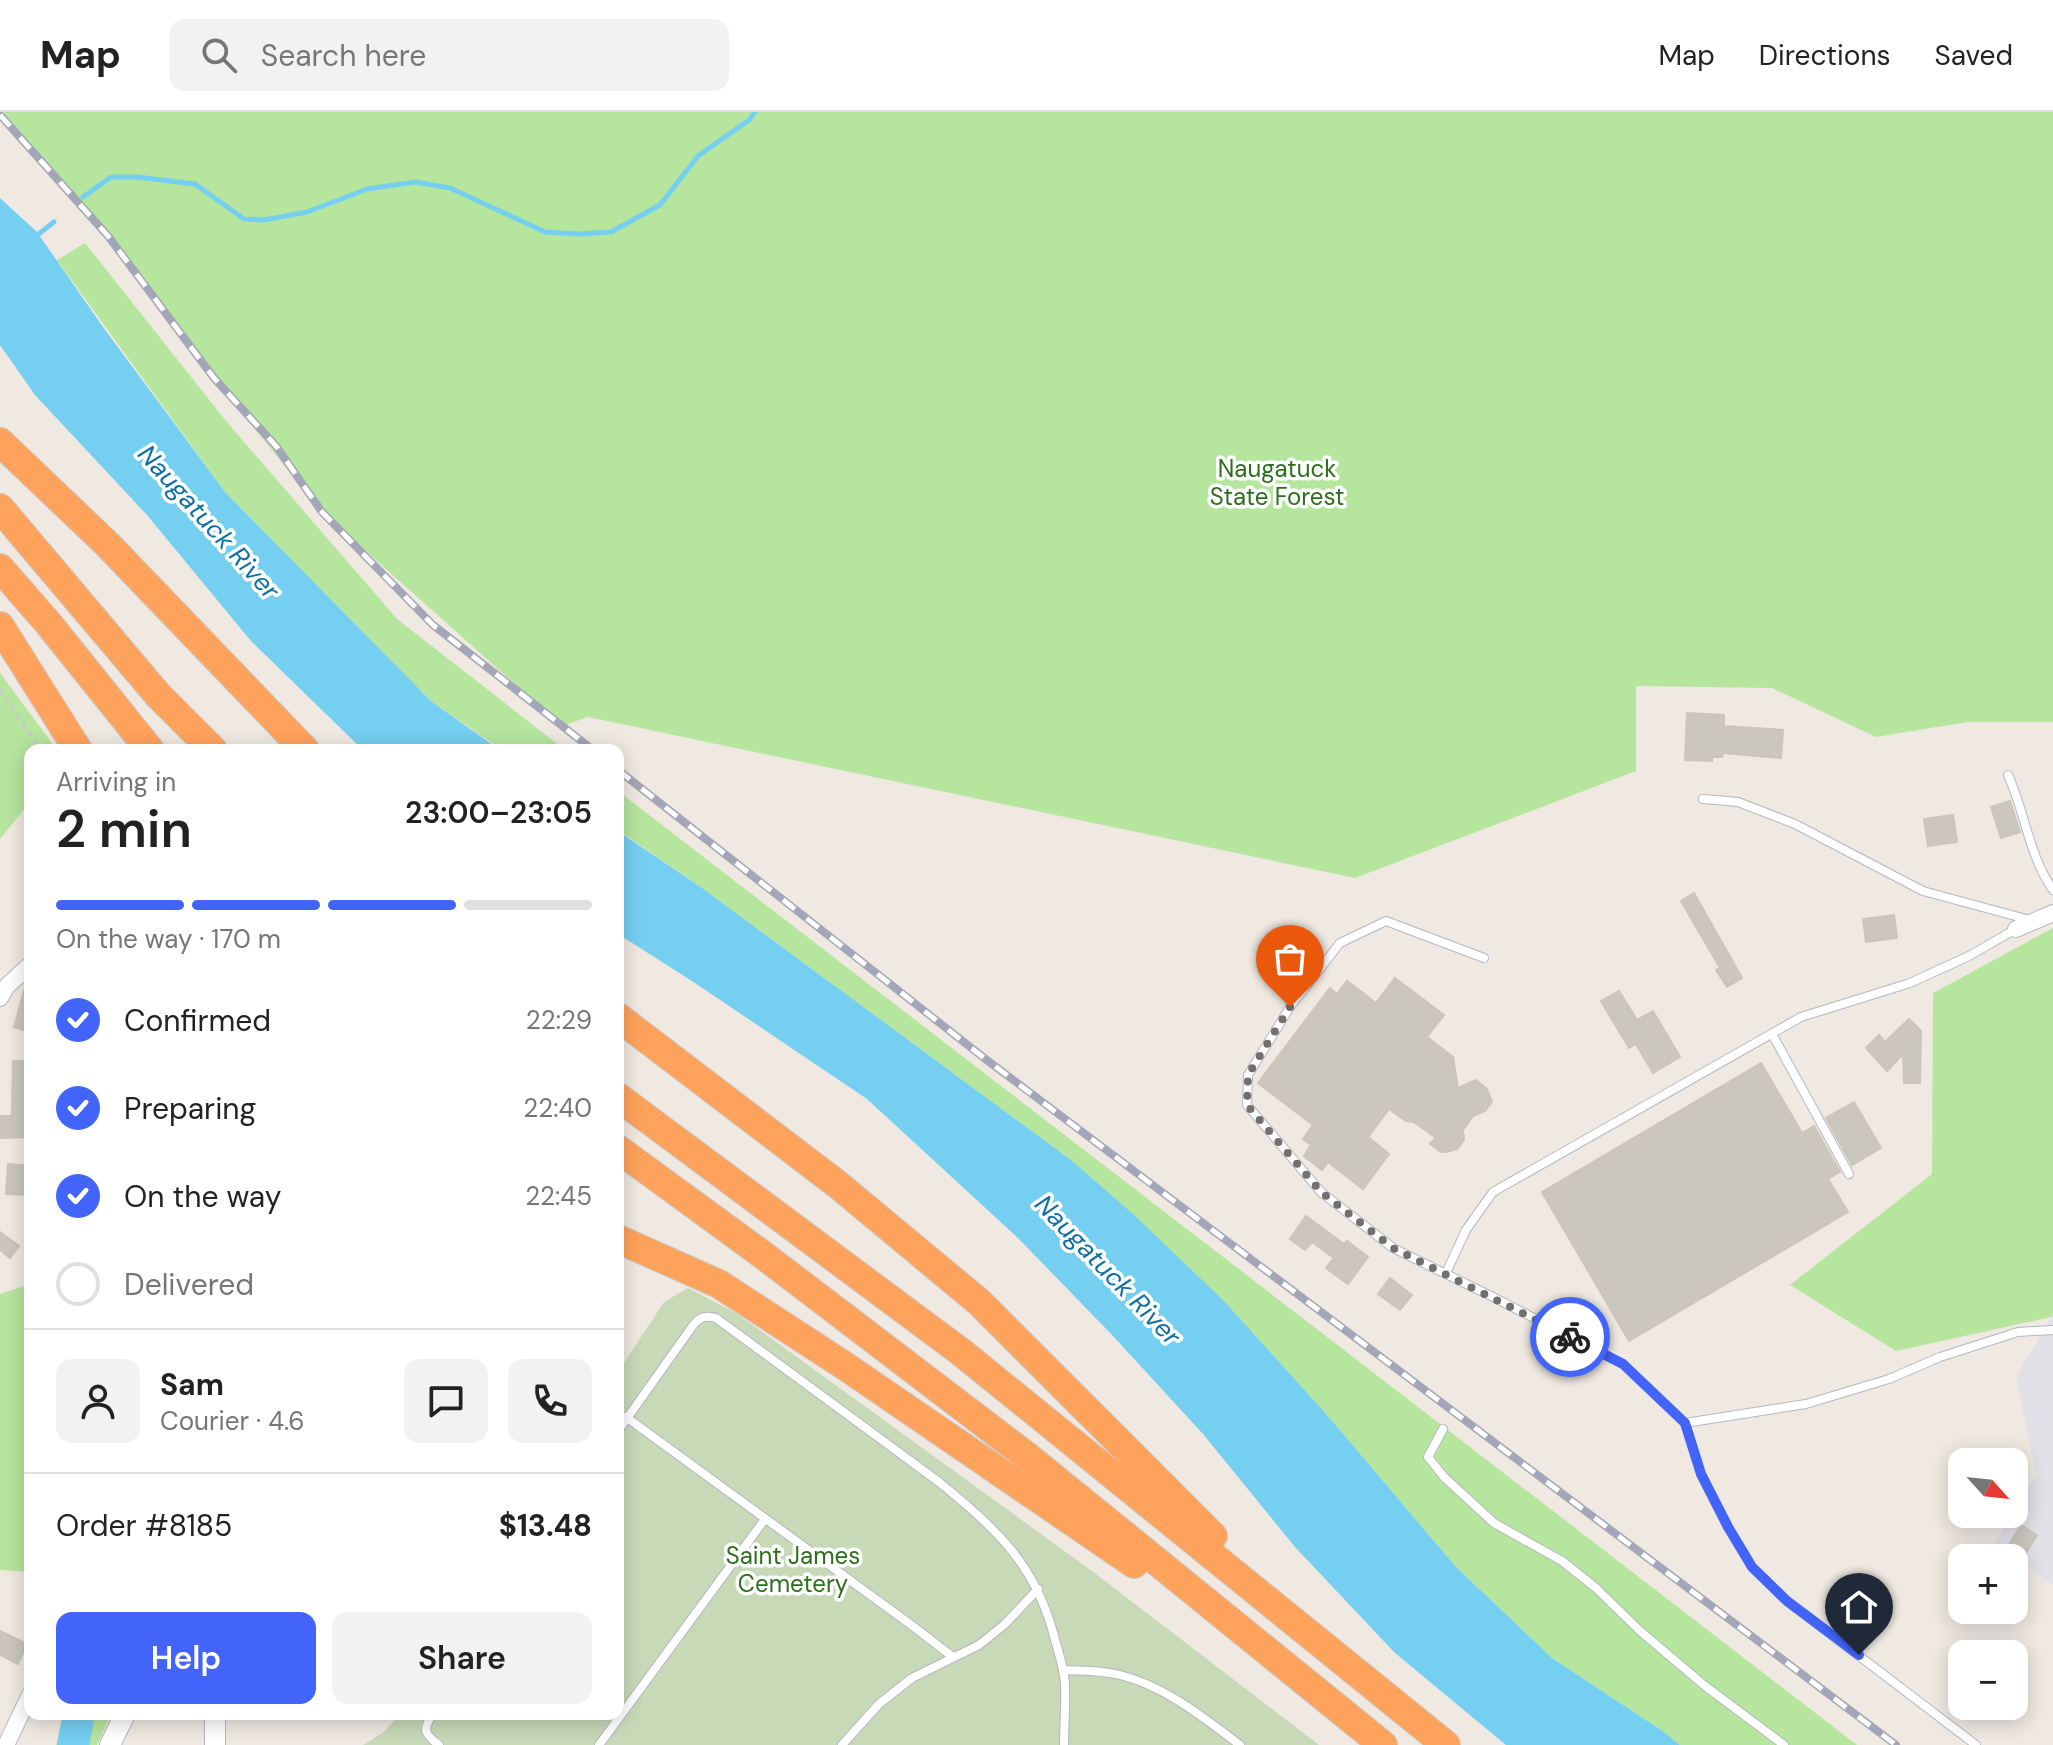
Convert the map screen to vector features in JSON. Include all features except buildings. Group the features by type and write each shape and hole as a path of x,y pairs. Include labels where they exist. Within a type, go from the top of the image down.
{"highway":[{"path":"0,442 108,545 299,744"},
{"path":"0,508 158,695 207,744"},
{"path":"0,568 145,744"},
{"path":"0,626 74,744"},
{"path":"624,1022 837,1184 979,1302 1318,1641"},
{"path":"624,1101 961,1352 1446,1745"},
{"path":"624,1153 1028,1457 1383,1745"},
{"path":"624,1242 719,1284 845,1366 1309,1684"}],"street":[{"path":"2016,929 2053,913"},
{"path":"0,998 7,986 24,970"},
{"path":"6,1745 24,1708"},
{"path":"110,1745 122,1720"},
{"path":"215,1720 215,1745"}],"lane":[{"path":"2008,775 2036,858 2053,890"},
{"path":"1703,799 1738,802 1795,824 1923,891 2034,921"},
{"path":"1484,958 1386,921 1340,943 1290,1007 1248,1075 1247,1105 1321,1192 1393,1248 1623,1364 1685,1423 1701,1474 1752,1567 1787,1601 1976,1745"},
{"path":"1446,1273 1466,1230 1493,1192 1801,1017 1910,983 1969,956 2016,929"},
{"path":"1772,1034 1849,1174"},
{"path":"624,1420 694,1324 704,1317 716,1318 909,1458 971,1508 1021,1560 1038,1589 1047,1608 1063,1670 1064,1745"},
{"path":"1685,1423 1806,1404 1889,1379 1940,1357 2018,1332 2053,1330"},
{"path":"626,1417 953,1657"},
{"path":"1443,1429 1428,1457 1444,1477 1494,1523 1562,1561 1705,1686 1784,1745"},
{"path":"624,1711 765,1519"},
{"path":"842,1745 890,1695 912,1678 979,1645 1005,1624 1038,1589"},
{"path":"1063,1670 1101,1672 1140,1681 1172,1697 1240,1745"},
{"path":"428,1720 427,1735 439,1745"},
{"path":"599,1745 617,1720"}],"path":[{"path":"0,689 37,744"}],"shaded area":[{"path":"2053,1313 2053,1585 2028,1567 2028,1544 1995,1544 2005,1528 2028,1528 2028,1488 2036,1475 2016,1377"}],"green space":[{"name":"Naugatuck State Forest","path":"0,112 2053,112 2053,722 1967,722 1876,737 1772,688 1636,686 1636,771 1355,878 588,717 562,726 322,512 214,378 108,236"},
{"path":"85,243 226,421 397,619 557,744 493,744 432,702 225,492 57,260"},
{"path":"0,673 53,744 24,744 24,809 0,839"},
{"path":"624,796 1857,1745 1680,1745 1552,1658 1456,1567 1328,1416 1224,1301 1071,1160 702,888 624,834"},
{"path":"2053,928 2053,1313 2051,1317 1896,1351 1790,1285 1932,1174 1933,993"},
{"path":"24,1286 24,1572 0,1570 0,1294"},
{"name":"Saint James Cemetery","path":"688,1288 736,1313 1092,1571 1319,1745 363,1745 384,1732 395,1720 624,1720 624,1363 664,1302"},
{"path":"64,1720 108,1720 97,1745 56,1745"}],"water":[{"name":"Naugatuck River","path":"0,198 37,232 225,492 432,702 492,744 357,744 251,641 147,515 35,395 0,345"},
{"name":"Naugatuck River","path":"624,835 702,888 1071,1160 1224,1301 1328,1416 1456,1567 1552,1658 1680,1745 1506,1745 1395,1653 1295,1547 1203,1434 1018,1238 867,1099 624,938"}],"waterway":[{"path":"83,197 111,177 195,184 244,219 264,220 307,212 367,189 415,182 450,188 545,232 611,232 660,205 698,156 749,120 755,112"},
{"path":"36,236 54,222"},
{"path":"73,1745 78,1720"}],"railway":[{"path":"0,115 108,236 214,378 276,446 322,512 433,625 585,744"},
{"path":"624,775 988,1061 1896,1745"}],"way so far":[{"path":"1290,1007 1248,1075 1247,1105 1321,1192 1393,1248 1570,1337"}],"route":[{"path":"1570,1337 1623,1364 1685,1423 1701,1474 1752,1567 1787,1601 1859,1655"}]}
